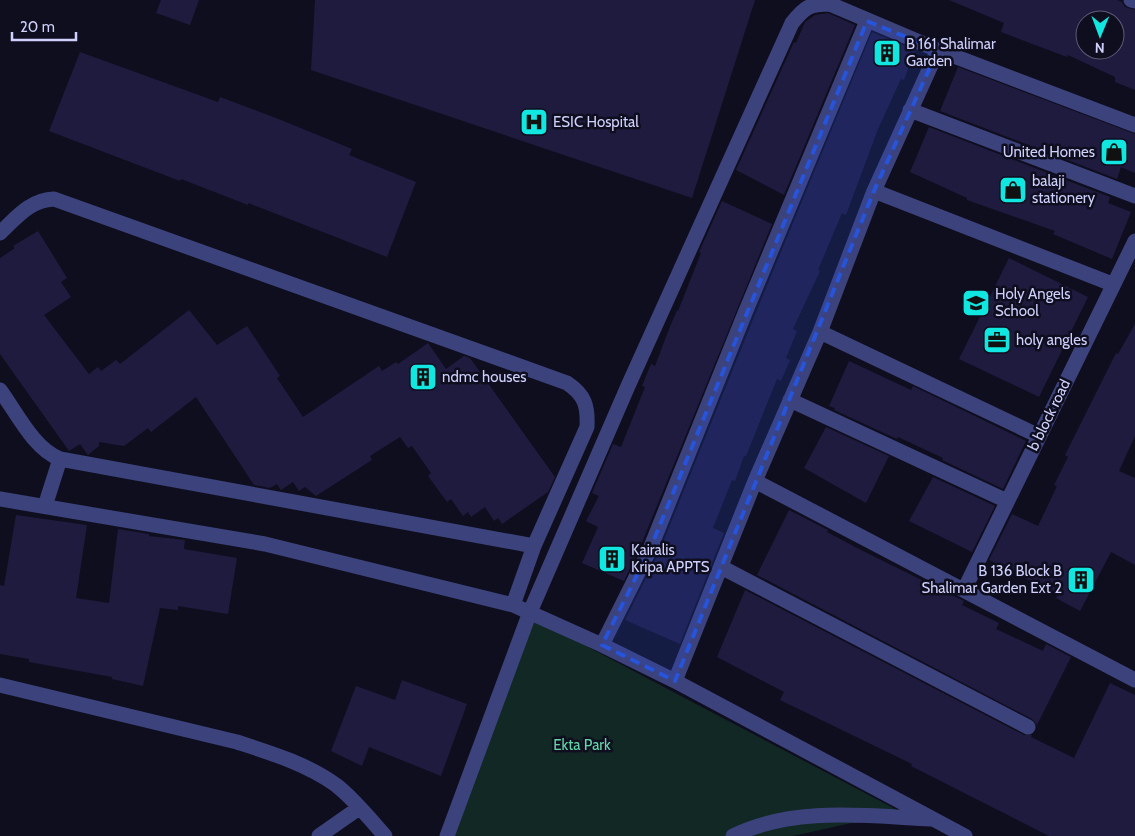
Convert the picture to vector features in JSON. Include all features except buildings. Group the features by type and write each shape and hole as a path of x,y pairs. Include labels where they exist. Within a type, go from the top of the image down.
{"street":[{"path":"1131,0 1135,2"},
{"path":"446,836 530,612 628,386 792,23 802,11 813,4 830,4 938,50 1135,125"},
{"path":"602,645 650,548 744,313 867,21"},
{"path":"676,681 755,481 820,332 874,191 938,50"},
{"path":"910,110 1135,196"},
{"path":"874,191 1112,284"},
{"path":"0,233 26,207 41,199 54,199 567,383 578,390 588,407 587,427 534,546 513,605"},
{"name":"b block road","path":"964,590 1112,284 1135,241"},
{"path":"820,332 1039,436"},
{"path":"0,390 40,446 48,454 60,459 534,546"},
{"path":"790,400 1007,501"},
{"path":"45,506 60,459"},
{"path":"755,481 1135,680"},
{"path":"0,499 265,544 513,605 676,681 965,836"},
{"path":"721,567 1028,727"},
{"path":"0,685 237,742 275,755 313,770 338,786 385,836"},
{"path":"319,836 359,808"},
{"path":"734,836 760,826 791,819 836,815 935,819"}],"highlighted area":[{"path":"867,21 938,50 874,191 675,681 602,645 650,549"}],"green space":[{"name":"Ekta Park","path":"533,618 901,812 793,836 454,836"}],"place":[{"name":"B 161 Shalimar Garden","path":"887,53"},
{"name":"ESIC Hospital","path":"534,122"},
{"name":"United Homes","path":"1114,152"},
{"name":"balaji stationery","path":"1013,190"},
{"name":"Holy Angels School","path":"976,303"},
{"name":"holy angles","path":"997,340"},
{"name":"ndmc houses","path":"423,377"},
{"name":"Kairalis Kripa APPTS","path":"612,559"},
{"name":"B 136 Block B Shalimar Garden Ext 2","path":"1081,580"}]}
